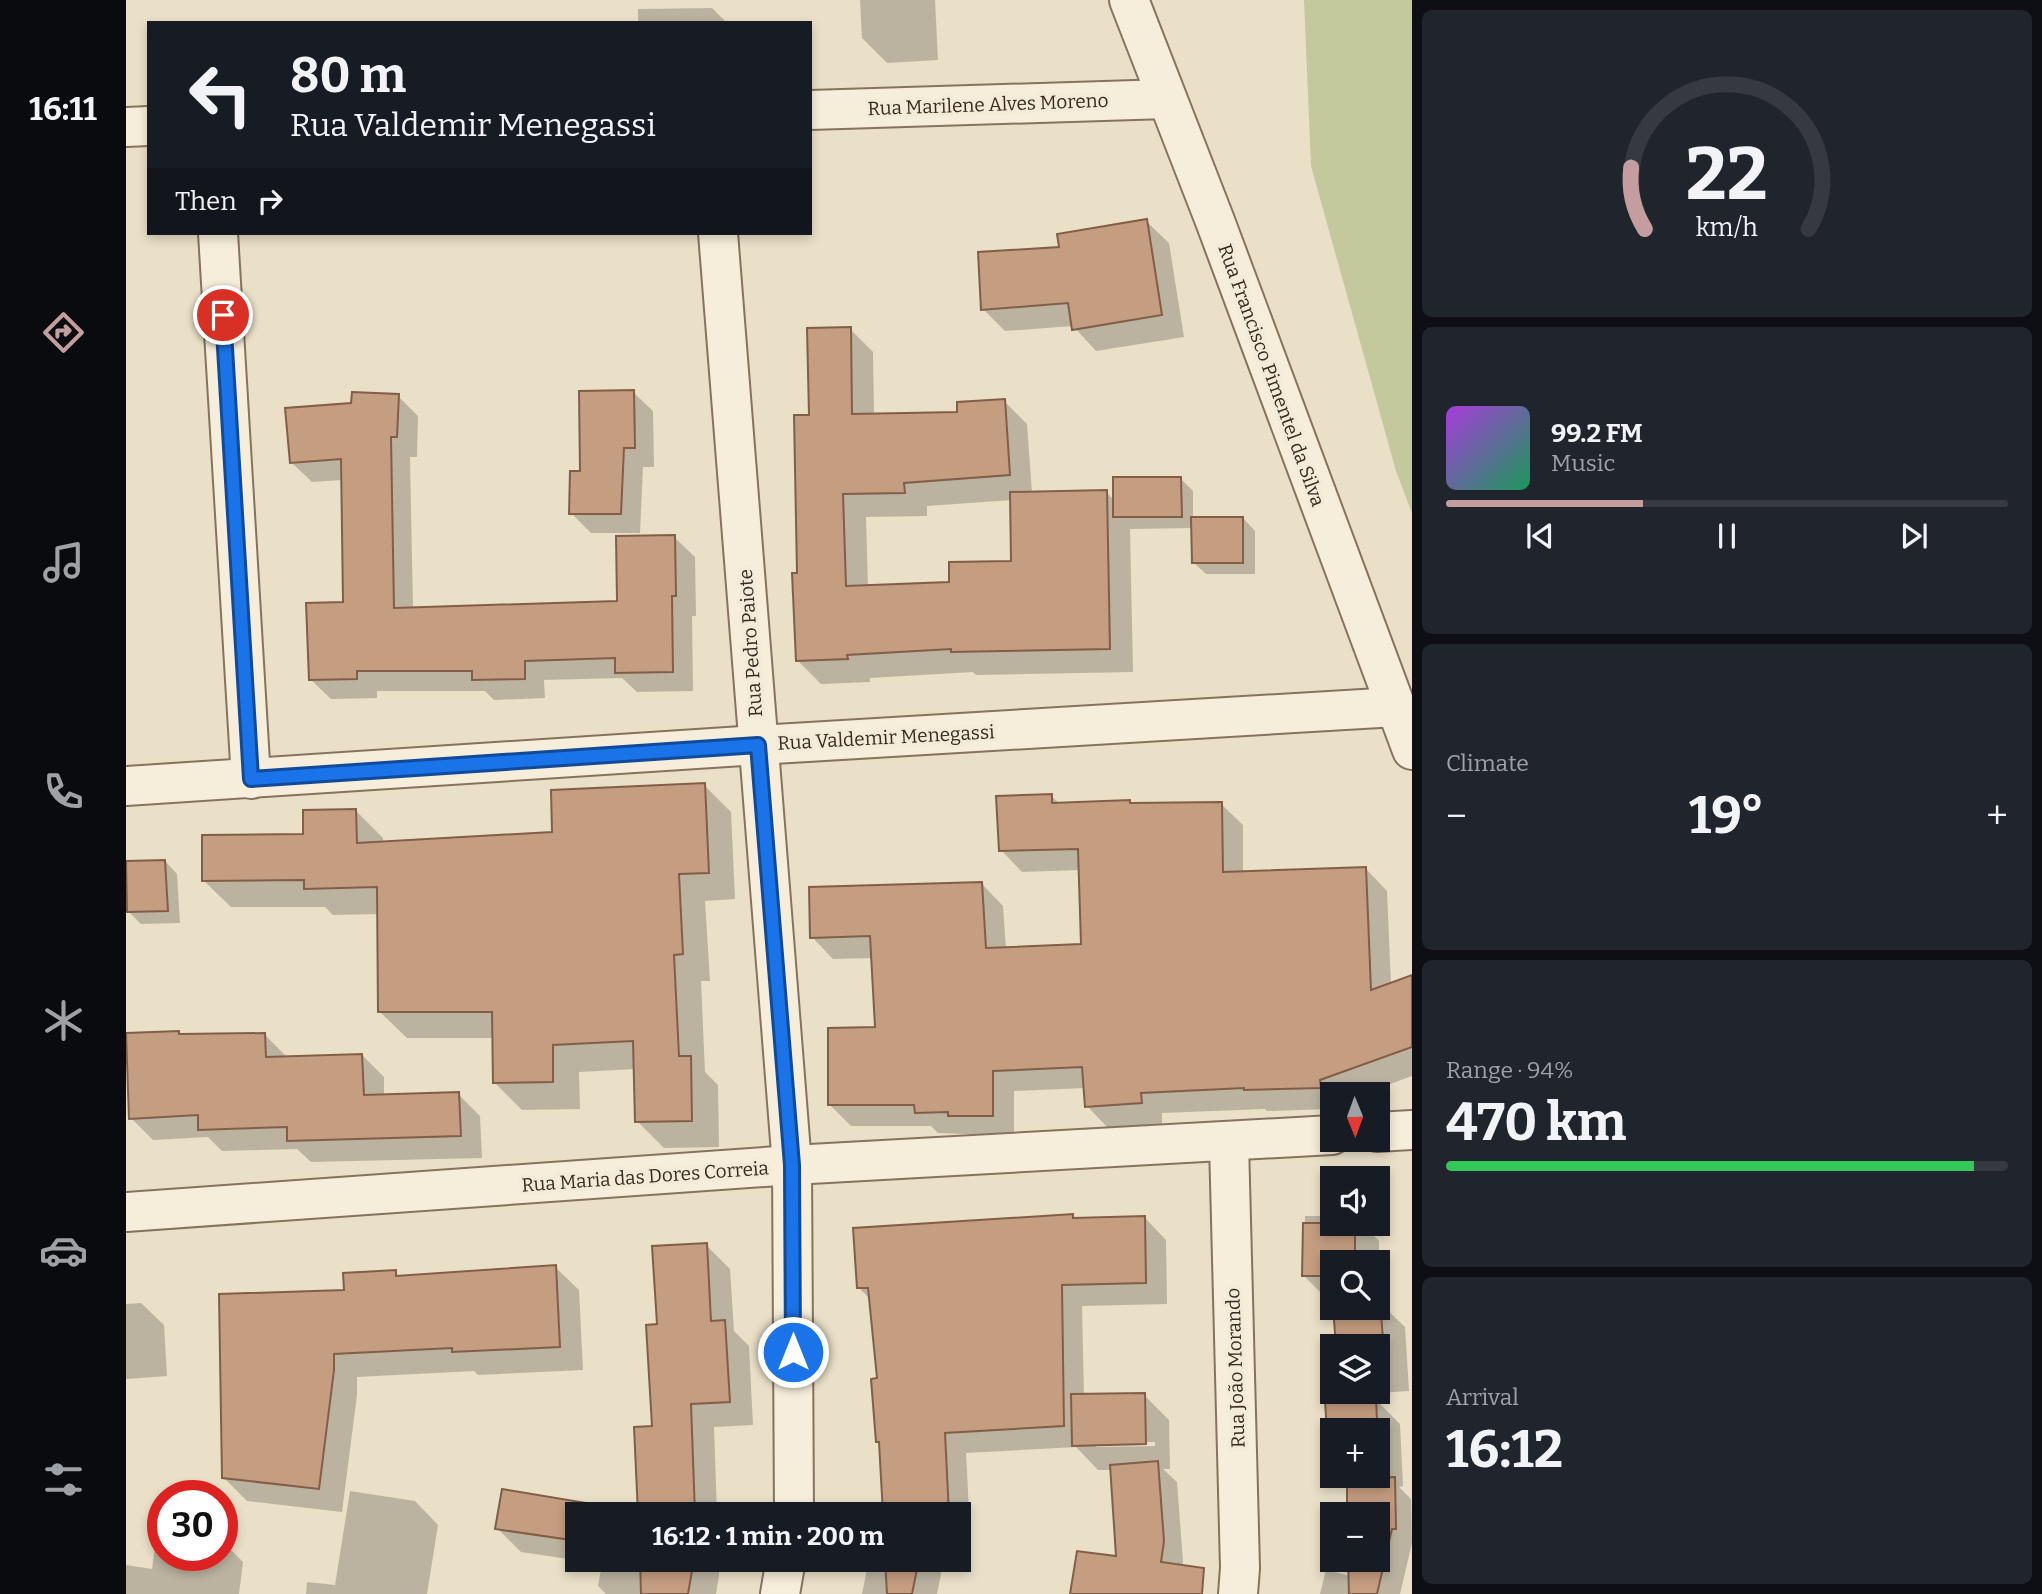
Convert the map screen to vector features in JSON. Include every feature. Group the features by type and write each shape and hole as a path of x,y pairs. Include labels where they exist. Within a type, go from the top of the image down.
{"street":[{"name":"Rua Francisco Pimentel da Silva","path":"1129,0 1215,221 1412,750"},
{"name":"Rua Marilene Alves Moreno","path":"812,110 1167,99"},
{"path":"126,127 147,126"},
{"path":"218,235 251,779"},
{"name":"Rua Pedro Paiote","path":"718,235 792,1165 794,1502"},
{"name":"Rua Valdemir Menegassi","path":"126,786 1396,707"},
{"path":"1390,1131 1412,1130"},
{"name":"Rua Maria das Dores Correia","path":"126,1212 792,1165 1320,1136"},
{"name":"Rua João Morando","path":"1229,1143 1240,1568 1238,1594"},
{"path":"780,1594 784,1572"}],"green space":[{"path":"1304,0 1412,0 1412,513 1396,471 1311,166"}],"building":[{"path":"1147,219 1162,315 1072,330 1068,303 981,310 978,252 1059,247 1057,234"},
{"path":"851,327 852,414 957,412 957,402 1005,399 1010,475 904,483 905,493 843,494 846,586 949,582 949,562 1011,561 1010,492 1107,490 1110,649 951,652 951,649 796,661 792,573 797,573 794,415 809,415 807,328"},
{"path":"634,390 635,448 624,448 621,514 569,514 570,471 580,471 579,391"},
{"path":"352,392 399,394 397,437 391,437 394,608 617,601 616,536 675,535 676,596 672,596 673,672 615,673 615,658 525,661 525,679 472,680 472,671 357,671 357,679 309,680 306,603 343,602 341,459 290,463 285,408 351,403"},
{"path":"1113,477 1181,477 1182,517 1113,517"},
{"path":"1191,517 1243,517 1243,563 1192,563"},
{"path":"705,783 709,873 679,874 683,954 674,955 679,1056 691,1056 692,1121 635,1122 633,1041 553,1045 553,1082 493,1083 492,1012 378,1012 377,887 304,889 304,880 202,881 202,835 303,834 303,810 356,809 357,843 552,832 551,790"},
{"path":"1052,794 1052,803 1130,800 1130,803 1222,802 1223,872 1366,867 1371,990 1412,975 1412,1047 1320,1080 1320,1088 1244,1088 1141,1093 1142,1103 1085,1107 1082,1067 993,1071 993,1116 948,1116 948,1112 915,1113 914,1105 828,1105 828,1028 875,1027 870,936 810,938 809,887 982,882 986,948 1081,944 1078,849 999,851 996,796"},
{"path":"165,860 168,911 127,912 126,861"},
{"path":"179,1031 179,1034 265,1033 266,1057 362,1054 364,1095 459,1092 461,1136 287,1141 287,1127 198,1130 198,1115 129,1119 126,1033"},
{"path":"1073,1214 1073,1218 1145,1216 1146,1283 1062,1285 1064,1426 945,1433 948,1502 882,1502 879,1442 876,1442 871,1379 877,1378 868,1288 857,1288 853,1228"},
{"path":"1303,1223 1320,1223 1320,1236 1355,1236 1355,1250 1320,1250 1320,1276 1302,1276"},
{"path":"707,1243 711,1321 725,1320 730,1402 691,1404 695,1502 637,1502 634,1427 652,1426 646,1325 657,1324 652,1246"},
{"path":"556,1265 560,1347 452,1352 452,1348 334,1354 319,1489 222,1478 219,1294 344,1290 343,1273 396,1270 396,1276"},
{"path":"1334,1320 1382,1320 1383,1334 1335,1334"},
{"path":"1145,1393 1146,1444 1072,1446 1071,1394"},
{"path":"1325,1404 1376,1404 1377,1418 1326,1418"},
{"path":"1158,1461 1164,1541 1161,1562 1204,1568 1202,1594 1070,1594 1077,1551 1116,1556 1110,1465"},
{"path":"1390,1477 1395,1477 1396,1529 1392,1529 1390,1538 1390,1502 1347,1502 1347,1488 1390,1488"},
{"path":"502,1489 580,1502 565,1502 565,1539 495,1529"},
{"path":"640,1572 692,1572 688,1594 641,1594"},
{"path":"886,1572 916,1572 912,1594 887,1594"},
{"path":"1348,1572 1382,1572 1377,1594 1349,1594"}],"route":[{"path":"223,315 251,779 758,745 792,1165 793,1352"}]}
